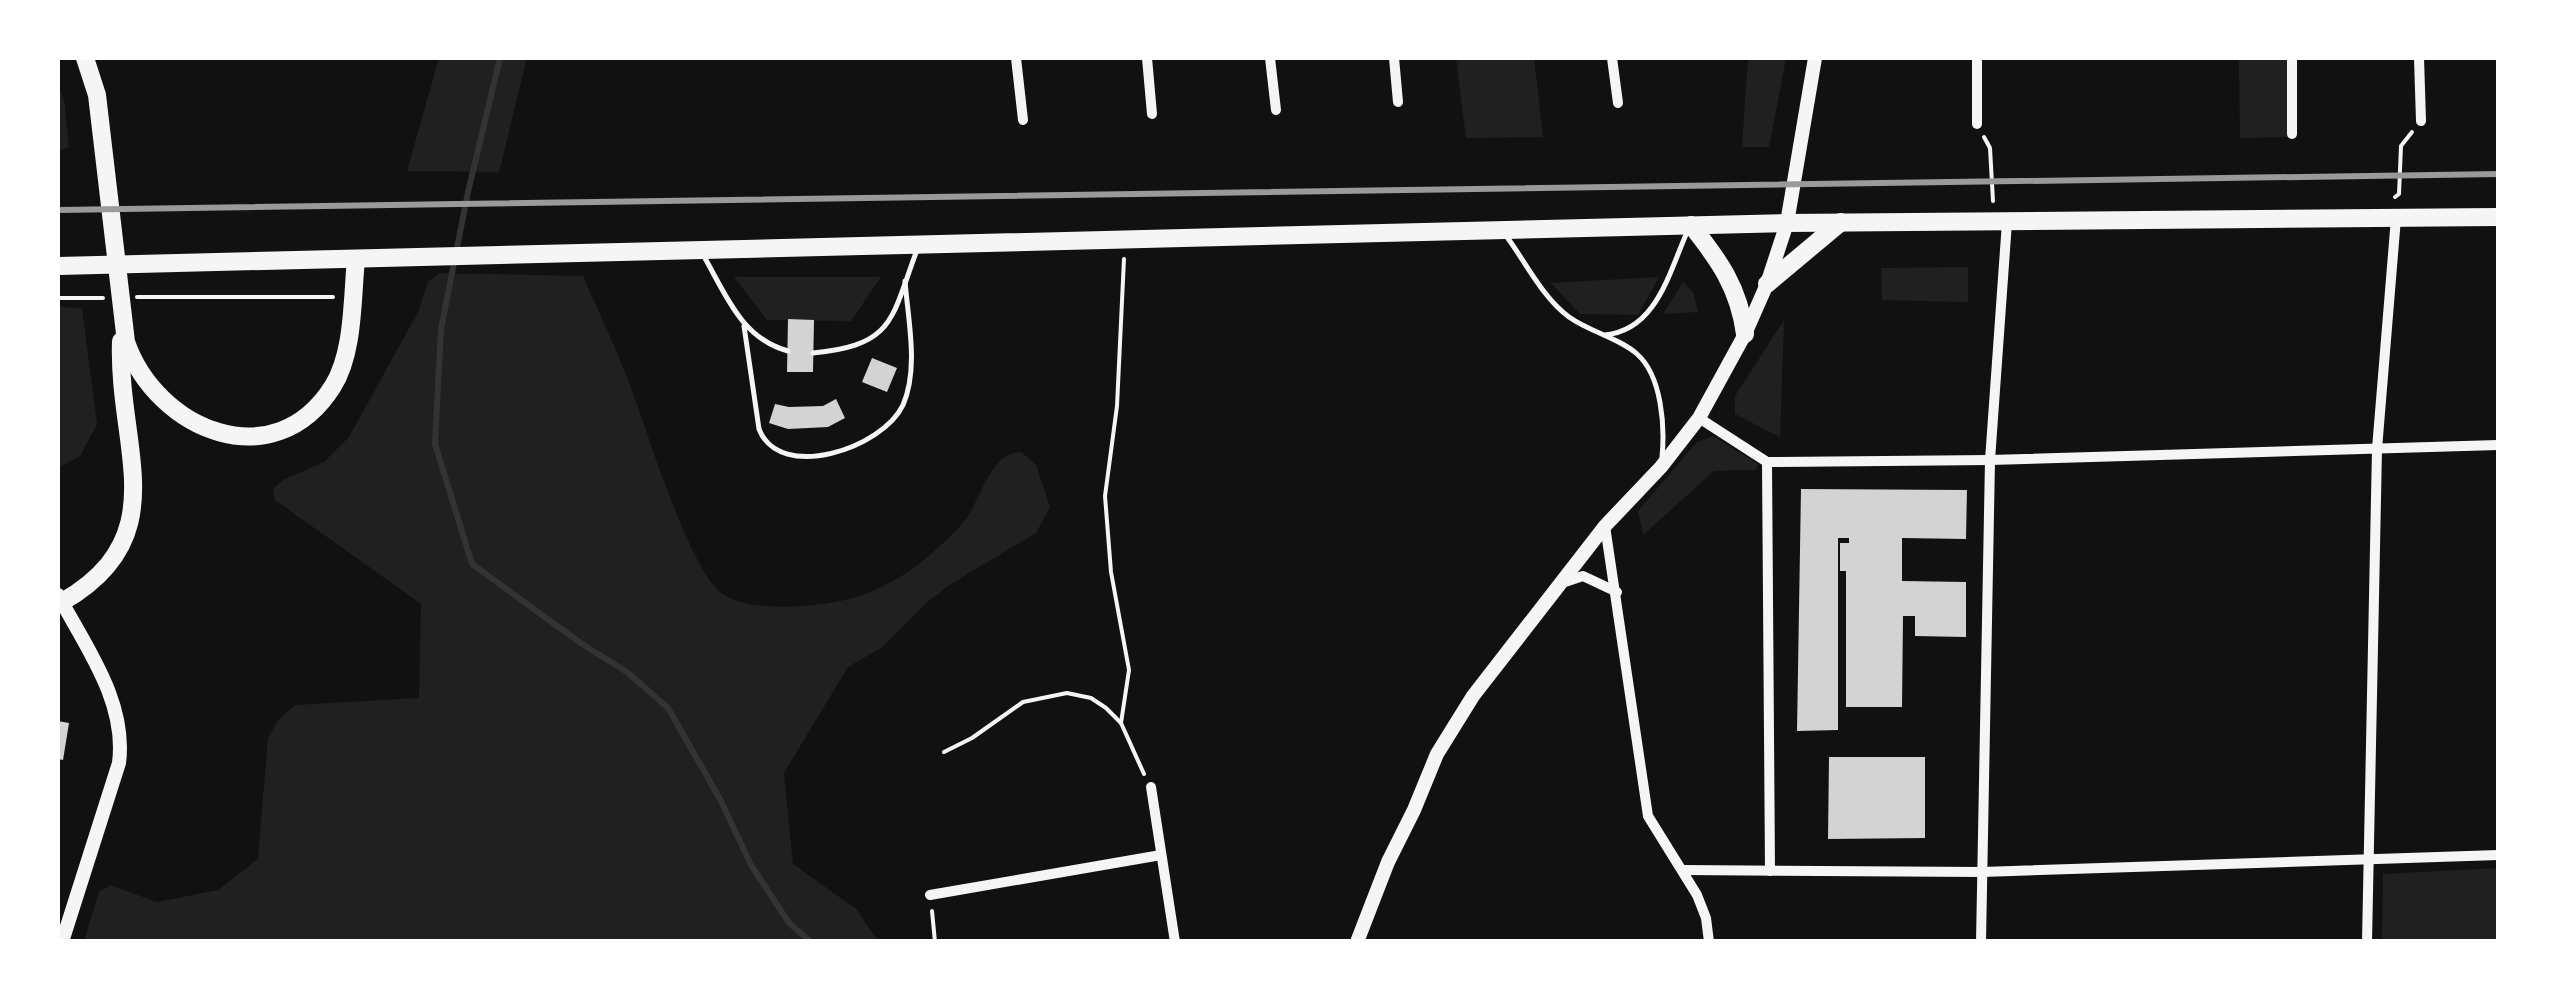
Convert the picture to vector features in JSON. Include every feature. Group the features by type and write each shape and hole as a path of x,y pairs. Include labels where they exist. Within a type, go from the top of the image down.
{"main road":[{"path":"60,598 92,583 112,563 131,524 133,491 122,391 124,300 97,96 86,58"},
{"path":"58,266 1786,223 2498,217"},
{"path":"1767,284 1841,222"},
{"path":"1690,226 1716,255 1734,285 1745,334"},
{"path":"122,326 138,373 172,411 218,433 252,436 284,428 313,410 325,397 344,360 356,259"}],"street":[{"path":"1016,58 1023,120"},
{"path":"1147,58 1152,114"},
{"path":"1270,58 1276,110"},
{"path":"1394,58 1398,102"},
{"path":"1612,58 1618,103"},
{"path":"1357,942 1437,754 1473,696 1605,526 1699,418 1745,334 1767,284 1786,223 1815,58"},
{"path":"1977,58 1977,124"},
{"path":"2292,58 2292,134"},
{"path":"2419,58 2421,121"},
{"path":"2367,942 2377,449 2388,218"},
{"path":"1981,942 1990,460 2007,222"},
{"path":"1699,418 1766,462 1990,460 2498,445"},
{"path":"1766,462 1770,871"},
{"path":"1605,526 1648,816 1706,918 1708,942"},
{"path":"1559,584 1584,576 1617,592"},
{"path":"60,598 113,700 121,746 62,942"},
{"path":"1151,787 1175,942"},
{"path":"930,895 1161,855"},
{"path":"1682,870 1982,872 2498,855"}],"lane":[{"path":"1602,336 1624,334 1652,312 1690,226"},
{"path":"1502,230 1568,316 1636,352 1650,368 1664,431 1661,466"},
{"path":"814,353 859,346 878,334 892,316 919,245"},
{"path":"700,250 744,326 761,341 788,351"},
{"path":"744,326 759,429 765,441 780,451 805,455 851,448 889,426 905,400 911,366 905,280"}],"path":[{"path":"2388,218 2382,206 2399,194 2401,146 2421,121"},
{"path":"1977,124 1990,148 1993,205 1978,205 1979,222"},
{"path":"1120,723 1129,670 1111,572 1105,496 1117,406 1124,240"},
{"path":"58,298 352,296"},
{"path":"944,752 972,738 1023,702 1067,694 1091,698 1120,723 1151,787"},
{"path":"930,895 935,942"}],"shaded area":[{"path":"439,58 527,58 499,172 407,171"},
{"path":"1456,58 1534,58 1543,137 1466,138"},
{"path":"1748,58 1786,58 1769,147 1742,147"},
{"path":"2239,58 2287,58 2288,137 2240,138"},
{"path":"58,85 64,100 69,147 58,150"},
{"path":"1968,267 1968,302 1882,300 1881,268"},
{"path":"439,273 583,276 626,374 684,531 710,581 732,599 779,607 813,605 857,597 876,589 913,569 962,524 1001,461 1021,452 1036,465 1050,507 1036,533 951,584 881,648 848,667 784,773 793,864 856,909 878,941 84,941 99,892 110,885 157,902 218,890 258,859 268,738 278,720 295,705 419,698 421,604 275,500 273,489 283,480 324,462 349,437 418,312 428,282"},
{"path":"734,277 881,277 851,321 767,320"},
{"path":"1659,277 1638,315 1580,314 1551,283"},
{"path":"1683,282 1693,292 1698,312 1663,314"},
{"path":"58,307 82,308 97,424 80,456 58,468"},
{"path":"1784,320 1780,437 1735,414 1735,396"},
{"path":"1713,436 1758,464 1756,470 1714,471 1643,535 1638,511 1696,443"},
{"path":"2498,868 2498,941 2382,941 2383,874"}],"building":[{"path":"788,319 814,320 813,372 787,372"},
{"path":"872,358 897,368 887,392 862,382"},
{"path":"836,399 845,418 828,427 788,429 769,423 775,404 823,406"},
{"path":"1801,489 1967,490 1966,539 1902,538 1902,581 1966,582 1966,637 1915,636 1915,616 1903,616 1902,707 1846,707 1846,571 1840,571 1840,543 1849,543 1849,538 1838,538 1838,730 1797,731"},
{"path":"58,721 69,723 63,760 58,759"},
{"path":"1829,757 1925,757 1925,838 1828,839"}],"waterway":[{"path":"500,58 441,329 435,444 472,564 627,672 668,708 721,801 751,865 789,923 811,942"}],"railway":[{"path":"58,210 2498,174"}]}
